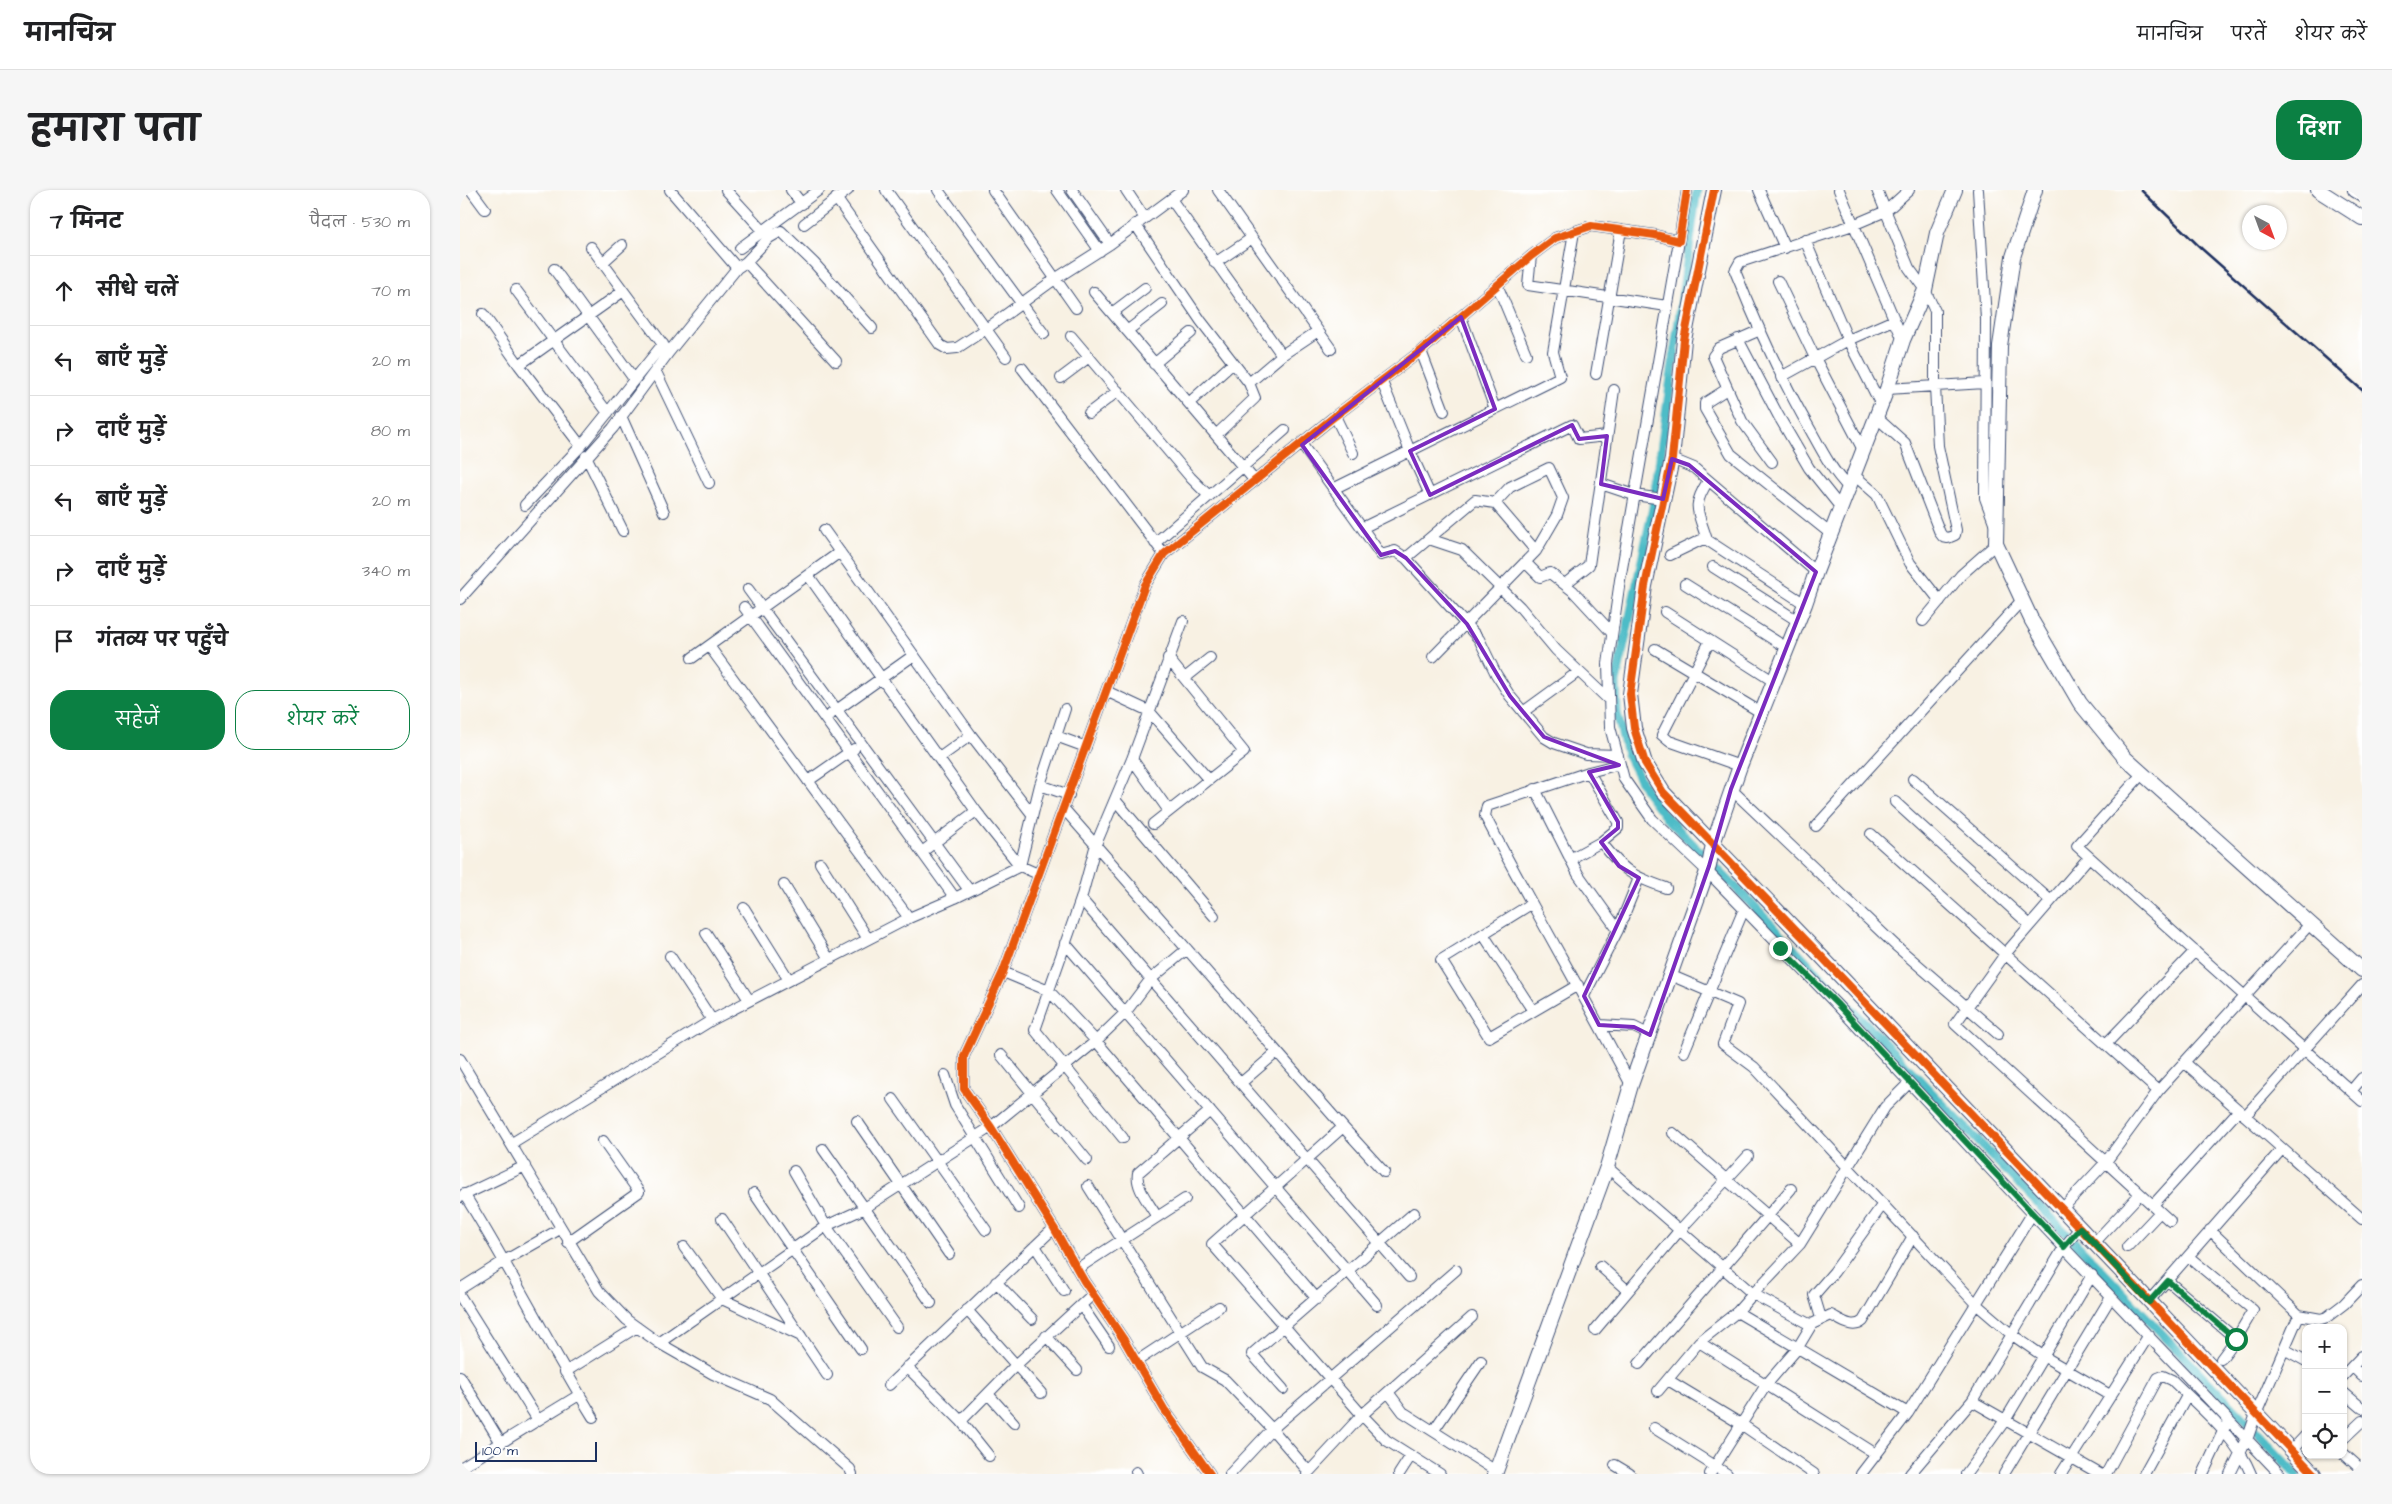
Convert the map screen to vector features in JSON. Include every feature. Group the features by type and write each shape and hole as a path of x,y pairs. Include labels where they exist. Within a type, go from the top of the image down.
{"street":[{"path":"460,194 466,190"},
{"path":"471,190 485,208"},
{"path":"670,190 737,268"},
{"path":"726,190 766,234"},
{"path":"792,190 802,204"},
{"path":"740,248 766,234 819,190"},
{"path":"804,224 848,190"},
{"path":"886,190 1006,358"},
{"path":"938,190 1044,334"},
{"path":"993,190 1076,308"},
{"path":"1072,190 1110,244"},
{"path":"1126,190 1144,217"},
{"path":"1218,190 1331,349"},
{"path":"1687,190 1634,495 1608,664 1610,727 1624,779 1652,819 1708,868 1744,909 1838,1005 2032,1214 2066,1245 2111,1297 2280,1474"},
{"path":"1716,190 1684,340 1672,459 1657,498 1637,633 1630,694 1634,728 1645,762 1662,792 1713,848 2062,1209 2079,1230 2094,1242 2255,1418 2314,1474"},
{"path":"1759,190 1784,248"},
{"path":"1838,190 1903,340"},
{"path":"1806,240 1878,410 1905,443 1940,534 1943,538 1952,538 1956,530 1940,458 1935,386 1935,311 1925,290 1909,268 1878,190"},
{"path":"1910,190 1886,211 1853,225 1740,262 1736,266 1735,271 1758,330 1781,377 1835,474 1877,495 1910,563 1940,601"},
{"path":"1388,1392 1404,1412 1434,1430 1495,1473 1607,1167 1631,1085 1642,1031 1670,974 1708,868 1740,766 1805,604 1830,534 1887,389 1903,340 1925,290 1937,233 1955,190"},
{"path":"1978,190 1986,319 1985,498 1995,526"},
{"path":"2035,190 2014,257 2000,346 1995,504 1996,544 2032,621 2080,703 2125,758 2362,970"},
{"path":"2318,190 2362,218"},
{"path":"2355,190 2362,194"},
{"path":"1061,192 1100,251"},
{"path":"836,198 940,344 947,349 957,348 986,329 1055,279 1110,244 1177,193 1215,263 1282,355"},
{"path":"1134,224 1201,321 1249,383 1255,398 1216,435"},
{"path":"1384,1172 1064,808 1062,792 1079,744 1106,691 1159,548 1208,495 1302,445 1335,416 1421,351 1498,287 1531,256 1555,238 1591,226 1655,235 1679,241"},
{"path":"1596,374 1621,230"},
{"path":"525,505 581,446 634,379 666,348 737,268 746,262 766,234 781,231 814,263 872,328"},
{"path":"1333,489 1560,376 1553,352 1574,232"},
{"path":"1215,263 1252,238"},
{"path":"602,263 622,245"},
{"path":"591,247 622,292 666,348"},
{"path":"1531,256 1528,286 1667,306"},
{"path":"746,262 836,361"},
{"path":"554,269 634,379"},
{"path":"1778,281 1815,358 1863,450"},
{"path":"1498,287 1526,354"},
{"path":"1112,313 1145,288"},
{"path":"516,290 608,413"},
{"path":"519,365 622,292"},
{"path":"1094,292 1250,474"},
{"path":"1127,331 1162,304"},
{"path":"483,314 581,446"},
{"path":"1461,317 1495,409"},
{"path":"1781,377 1848,340 1894,320"},
{"path":"1758,330 1738,338 1715,351 1713,356 1748,430 1772,462"},
{"path":"1249,383 1282,355 1318,331"},
{"path":"1154,364 1191,333"},
{"path":"1071,336 1191,478 1208,495"},
{"path":"1738,338 1778,415 1809,468 1841,508"},
{"path":"460,599 613,428 656,372 666,348"},
{"path":"1421,351 1444,412"},
{"path":"1061,378 1089,357"},
{"path":"1189,402 1234,363"},
{"path":"1022,368 1159,548"},
{"path":"656,372 709,483"},
{"path":"1382,382 1430,495"},
{"path":"1887,389 1985,384"},
{"path":"1727,389 1705,403 1705,409 1731,454 1830,534"},
{"path":"1565,584 1590,565 1614,390"},
{"path":"1089,413 1118,391"},
{"path":"621,416 664,512"},
{"path":"1335,416 1353,453"},
{"path":"1362,528 1572,425 1579,439 1607,436"},
{"path":"1159,548 1250,474 1285,430"},
{"path":"1302,445 1381,554 1395,551 1406,558 1467,624 1479,639 1496,674 1523,712 1544,737 1554,743 1586,754 1619,760"},
{"path":"586,456 623,531"},
{"path":"1672,459 1694,468 1816,572"},
{"path":"1433,657 1536,551 1557,515 1563,498 1549,468 1510,487 1495,503"},
{"path":"1708,481 1696,504 1708,540"},
{"path":"1601,484 1634,495 1657,498"},
{"path":"1406,558 1475,500 1495,503 1536,551"},
{"path":"824,530 971,735 1032,814"},
{"path":"1429,539 1462,550 1501,587 1578,672 1609,700"},
{"path":"1670,555 1701,540 1708,540 1805,604"},
{"path":"1923,621 1961,575 1996,544"},
{"path":"692,658 840,552"},
{"path":"1525,562 1540,577 1550,573 1565,584 1612,633"},
{"path":"1714,567 1798,621"},
{"path":"808,575 976,811 1029,870"},
{"path":"1685,584 1787,648"},
{"path":"748,589 836,711 970,890"},
{"path":"1816,826 2022,600"},
{"path":"744,606 955,898"},
{"path":"1665,612 1773,680"},
{"path":"1123,1138 1035,1030 1080,898 1096,844 1132,759 1183,621"},
{"path":"1710,641 1663,731 1664,738 1740,766"},
{"path":"708,646 909,918"},
{"path":"1655,649 1762,713"},
{"path":"825,718 914,655"},
{"path":"1153,824 1244,752 1168,658"},
{"path":"1184,678 1210,658"},
{"path":"1523,712 1578,672"},
{"path":"1106,691 1149,711 1209,780"},
{"path":"1019,1208 982,1132 964,1089 964,1056 1003,972 1029,870 1032,814 1066,709"},
{"path":"939,758 971,735"},
{"path":"1056,736 1079,744"},
{"path":"808,781 861,744"},
{"path":"1132,759 1170,811"},
{"path":"1619,760 1487,806 1485,816 1531,904 1578,985 1631,1085"},
{"path":"1570,859 1601,842 1618,828 1618,822 1589,772"},
{"path":"2142,774 2078,846 2362,1101"},
{"path":"1913,778 2051,900"},
{"path":"1040,785 1062,792"},
{"path":"1535,789 1570,859 1618,930"},
{"path":"1732,789 1895,945 1998,1034"},
{"path":"1116,800 1214,916"},
{"path":"1895,802 2030,925"},
{"path":"512,1143 712,1020 749,1000 909,918 970,890 1029,870 1064,808"},
{"path":"922,852 976,811"},
{"path":"1871,834 2158,1091"},
{"path":"1601,842 1619,866 1639,878 1666,888"},
{"path":"2089,857 2006,953 1955,1024 2170,1221"},
{"path":"820,863 868,939"},
{"path":"1584,996 1618,930 1639,878"},
{"path":"784,885 830,959"},
{"path":"1080,898 1409,1277"},
{"path":"1531,904 1442,960 1488,1037 1578,985"},
{"path":"744,908 789,980"},
{"path":"1684,1052 1744,909"},
{"path":"2062,1209 2105,1163 2158,1091 2310,924"},
{"path":"706,933 749,1000"},
{"path":"1483,934 1533,1011"},
{"path":"1065,943 1377,1305"},
{"path":"659,1343 826,1226 863,1209 982,1132 1065,1068 1096,1041 1126,1013 1150,980 1186,949"},
{"path":"2106,1044 2195,951"},
{"path":"670,956 712,1020"},
{"path":"1003,972 1049,991 1096,1041 1317,1299"},
{"path":"1670,974 1738,1004 1724,1044 1758,1071 1976,1304 2011,1334 2110,1395"},
{"path":"2127,1247 2156,1208 2362,985"},
{"path":"1600,1025 1642,1031"},
{"path":"1241,1083 1277,1052"},
{"path":"1001,1055 1087,1160"},
{"path":"460,1059 512,1143 560,1229 598,1291 627,1320 659,1343 713,1374 770,1399 850,1469 852,1474"},
{"path":"2184,1062 2362,1219"},
{"path":"945,1075 955,1105 982,1132 1077,1269 1087,1299 1109,1346"},
{"path":"2351,1091 2362,1078"},
{"path":"1658,1392 1699,1342 1737,1312 1800,1244 1885,1107 1909,1083"},
{"path":"894,1100 986,1230"},
{"path":"1157,1217 1136,1180 1138,1173 1210,1111"},
{"path":"857,1121 949,1254"},
{"path":"1343,1127 1212,1244 1386,1440 1410,1457 1440,1474"},
{"path":"1673,1133 1800,1244"},
{"path":"568,1242 638,1192 603,1141"},
{"path":"823,1149 863,1209 931,1303"},
{"path":"2149,1302 2282,1149"},
{"path":"1596,1330 1679,1230 1748,1156"},
{"path":"525,1166 462,1196 504,1261 565,1372 593,1417"},
{"path":"1607,1167 1753,1294 1817,1321"},
{"path":"794,1171 826,1226 897,1328"},
{"path":"1088,1186 1202,1367 1225,1380 1272,1429 1308,1473 1362,1415 1472,1317"},
{"path":"1640,1364 1791,1189"},
{"path":"754,1193 861,1348"},
{"path":"2094,1242 2140,1194"},
{"path":"1077,1269 1185,1199"},
{"path":"1817,1321 1814,1295 1834,1272 1883,1204"},
{"path":"1283,1389 1252,1354 1285,1328 1414,1213"},
{"path":"1861,1474 1908,1413 2032,1214"},
{"path":"722,1219 827,1375"},
{"path":"460,1289 560,1229"},
{"path":"1910,1474 1972,1401 2066,1245 2079,1230"},
{"path":"2210,1230 2299,1315 2321,1319 2327,1317 2344,1304 2362,1285"},
{"path":"889,1385 1050,1232"},
{"path":"1713,1470 1766,1385 1817,1321 1830,1315 1852,1325 1858,1325 1863,1321 1913,1236"},
{"path":"1034,1246 1064,1291"},
{"path":"684,1247 722,1299 802,1336"},
{"path":"2189,1257 2253,1310 2236,1339 2221,1359"},
{"path":"1600,1266 1628,1292"},
{"path":"1230,1474 1272,1429 1456,1270"},
{"path":"1966,1474 2006,1420 2092,1275"},
{"path":"2168,1281 2236,1339"},
{"path":"996,1282 1032,1319"},
{"path":"460,1296 538,1420"},
{"path":"2004,1474 2111,1297"},
{"path":"961,1421 1046,1336 1087,1299"},
{"path":"1087,1299 1137,1361 1164,1409 1210,1474"},
{"path":"1137,1361 1219,1307"},
{"path":"967,1310 1042,1393"},
{"path":"1737,1312 1908,1413"},
{"path":"2230,1474 2248,1439 2255,1418 2299,1315"},
{"path":"565,1372 637,1327"},
{"path":"2061,1474 2149,1335"},
{"path":"1046,1336 1077,1370"},
{"path":"1699,1342 1876,1454"},
{"path":"2284,1349 2302,1359"},
{"path":"2347,1372 2362,1356"},
{"path":"1434,1430 1481,1362"},
{"path":"907,1367 961,1421 989,1456"},
{"path":"2352,1367 2362,1376"},
{"path":"460,1376 501,1443"},
{"path":"2106,1474 2158,1378 2167,1376 2223,1432 2241,1453 2250,1474"},
{"path":"1668,1380 1742,1424 1814,1474"},
{"path":"988,1394 1014,1423"},
{"path":"462,1463 501,1443 579,1395"},
{"path":"2347,1395 2362,1408"},
{"path":"2144,1474 2187,1396"},
{"path":"1972,1401 2100,1474"},
{"path":"2204,1474 2228,1421"},
{"path":"2347,1435 2362,1421"},
{"path":"1654,1428 1713,1470 1727,1474"},
{"path":"2291,1451 2302,1439"},
{"path":"1399,1474 1410,1457"},
{"path":"2347,1457 2362,1470"},
{"path":"1615,1465 1630,1474"}],"highlighted area":[{"path":"1461,317 1495,409 1410,451 1430,495 1572,425 1579,439 1607,436 1601,484 1663,499 1672,459 1689,465 1816,572 1731,789 1709,866 1650,1035 1634,1027 1599,1025 1584,996 1639,878 1619,866 1601,842 1618,828 1618,822 1589,772 1619,765 1544,737 1510,696 1467,624 1406,558 1395,551 1381,555 1302,445"}],"waterway":[{"path":"1697,190 1653,508 1616,682 1617,713 1627,754 1646,791 1664,815 1742,894 2296,1474"}],"railway":[{"path":"2141,190 2202,249 2362,390"}],"cycle path":[{"path":"1210,1474 1164,1409 1124,1340 1084,1281 1054,1228 991,1127 964,1089 964,1056 1003,972 1145,585 1164,554 1335,416 1421,351 1531,256 1555,238 1591,226 1655,235 1679,241 1687,190"},
{"path":"1714,190 1684,340 1672,459 1645,586 1630,694 1634,728 1645,763 1663,792 2314,1474"}],"route":[{"path":"1780,948 1838,1005 2064,1247 2080,1228 2149,1302 2168,1281 2236,1339"}]}
